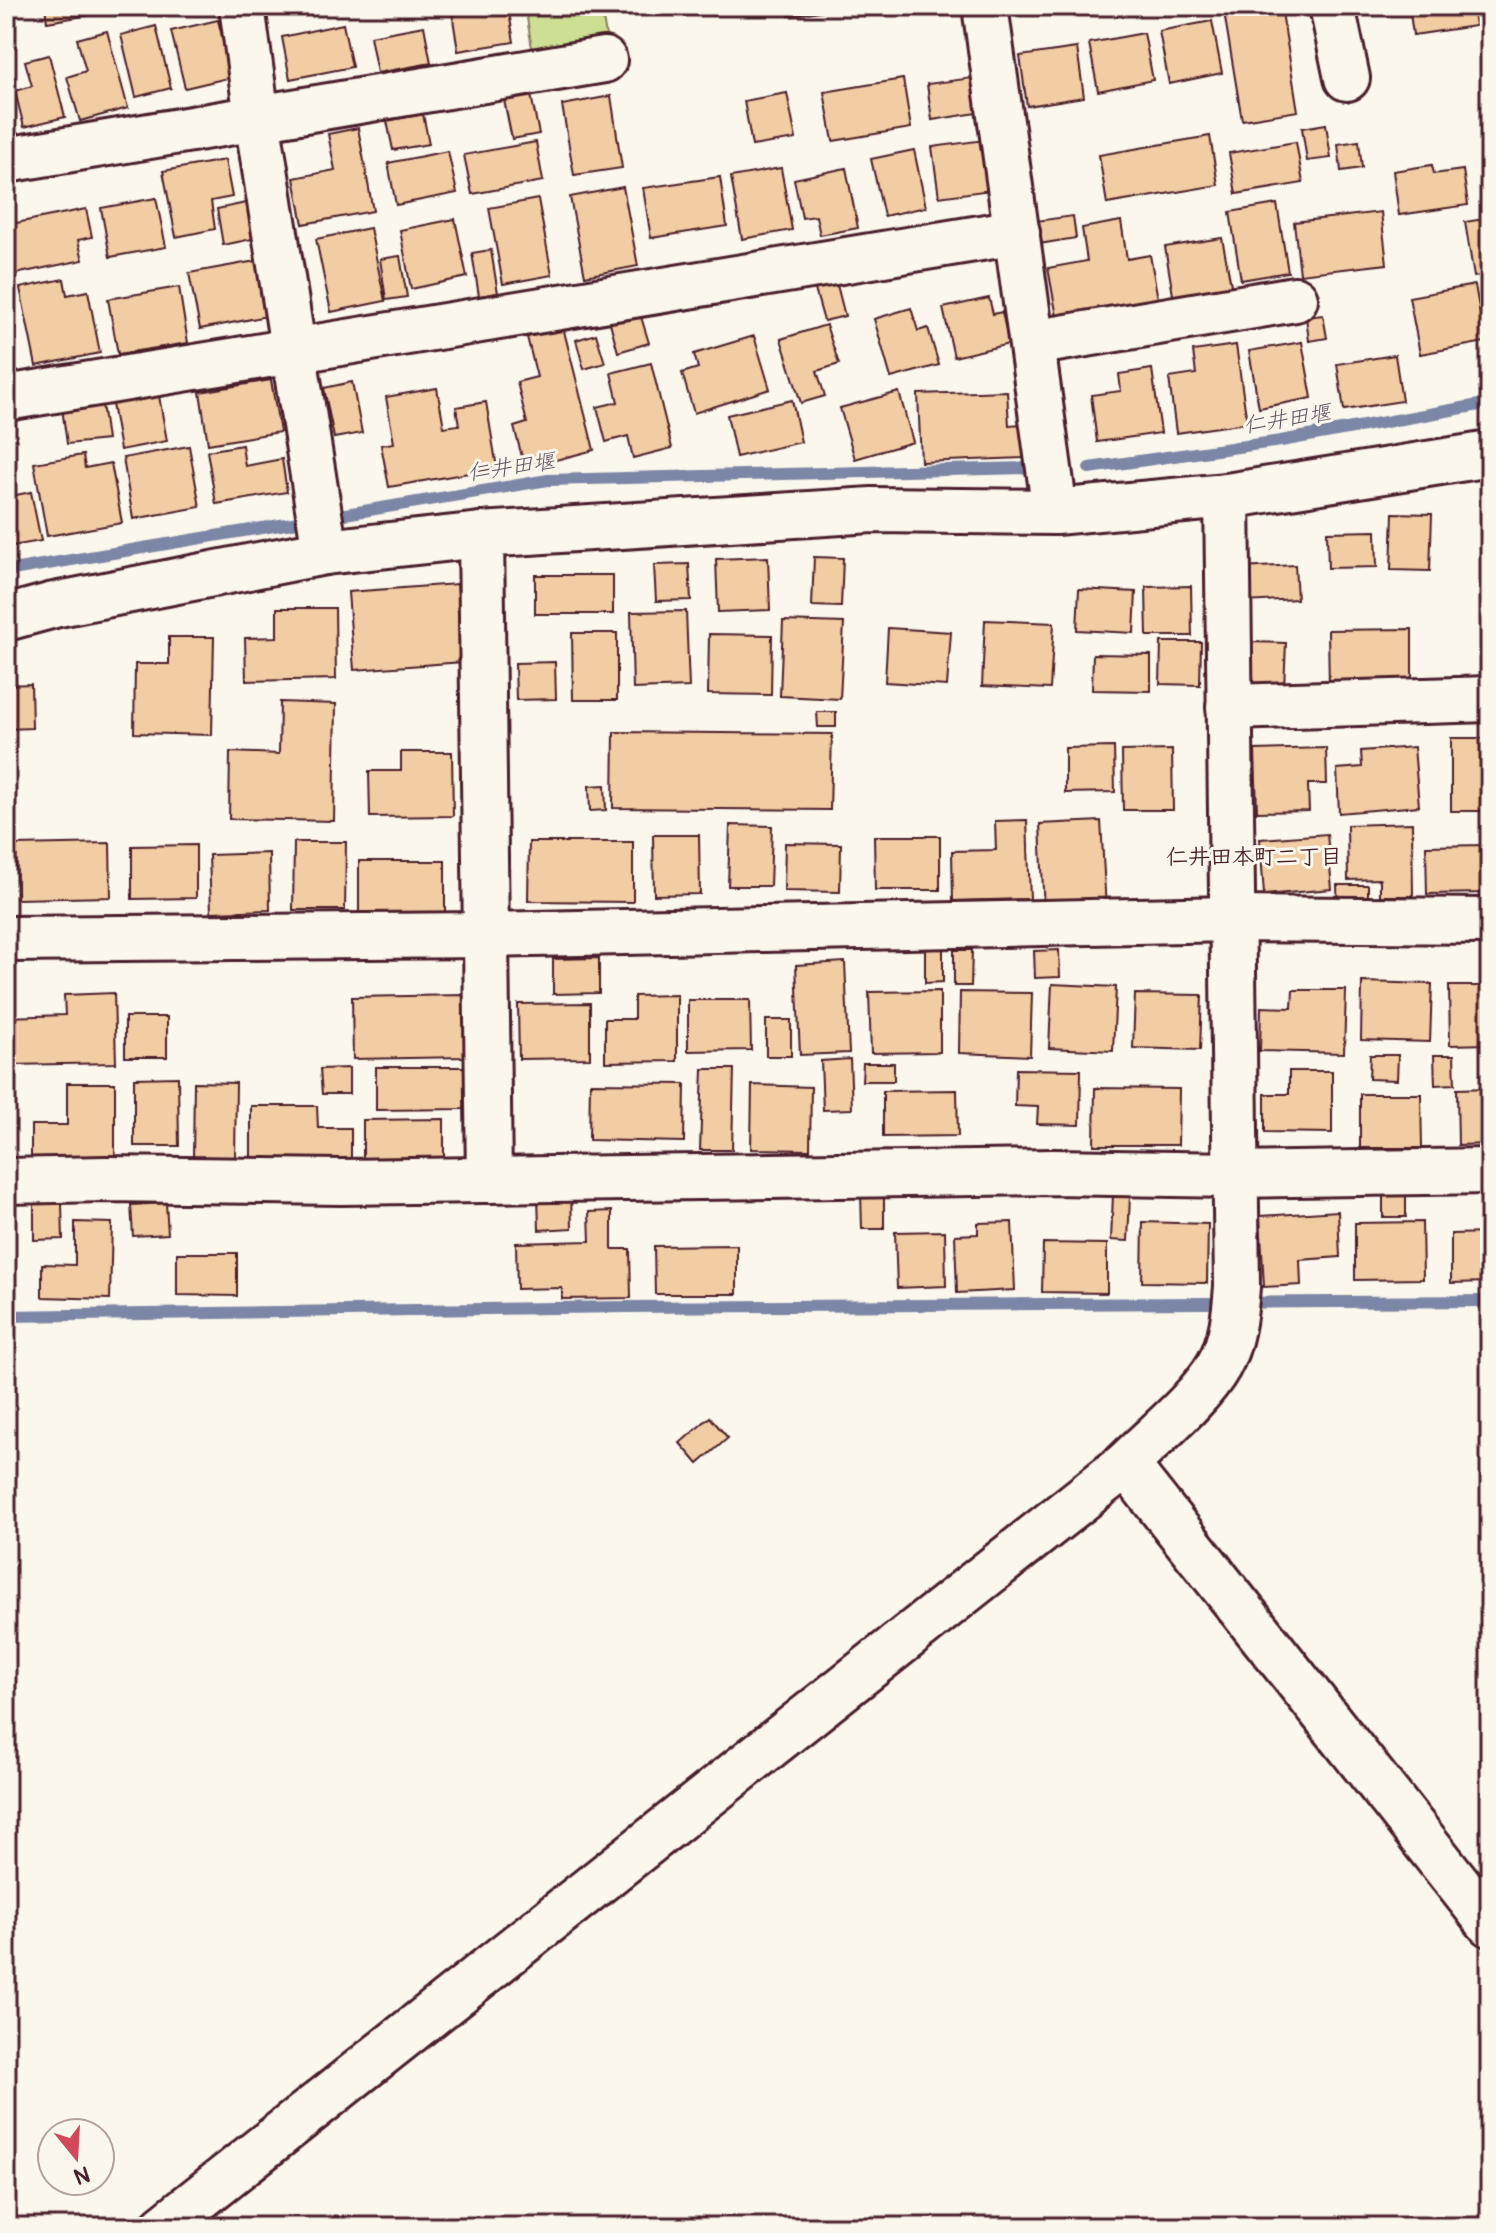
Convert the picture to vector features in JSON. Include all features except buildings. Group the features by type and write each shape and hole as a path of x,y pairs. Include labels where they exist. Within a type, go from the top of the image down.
{"street":[{"path":"242,6 325,552"},
{"path":"985,6 1055,512"},
{"path":"1332,6 1347,78"},
{"path":"6,160 604,60"},
{"path":"6,398 1017,232"},
{"path":"1032,343 1295,299"},
{"path":"6,618 54,605 325,552 481,535 872,510 1055,512 1227,496 1490,454"},
{"path":"163,2227 1126,1464 1198,1392 1219,1365 1235,1304 1227,496"},
{"path":"481,535 489,1180"},
{"path":"1229,707 1490,699"},
{"path":"6,939 486,935 1231,919 1490,921"},
{"path":"6,1181 341,1182 1053,1172 1234,1175 1490,1171"},
{"path":"1126,1464 1490,1924"}],"green space":[{"path":"525,6 601,6 606,36 532,48"}],"waterway":[{"name":"仁井田堰","path":"1089,468 1281,441 1490,403"},
{"name":"仁井田堰","path":"6,571 548,480 1027,468"},
{"path":"6,1316 628,1307 1490,1301"}],"district":[{"name":"仁井田本町二丁目","path":"1254,857"}]}
